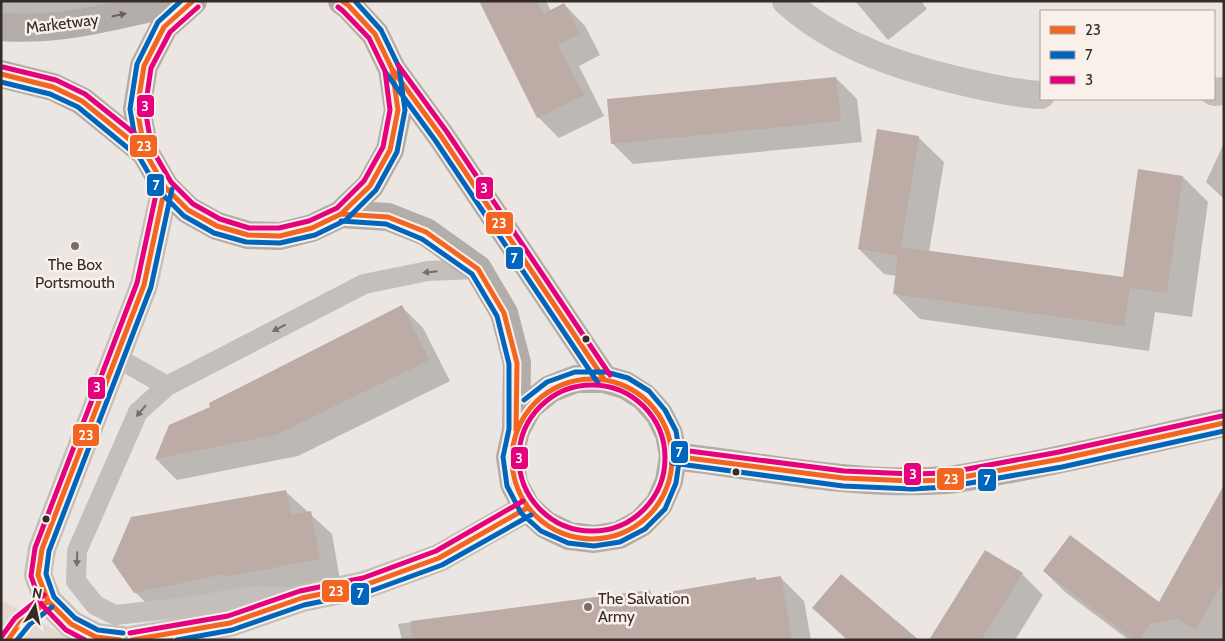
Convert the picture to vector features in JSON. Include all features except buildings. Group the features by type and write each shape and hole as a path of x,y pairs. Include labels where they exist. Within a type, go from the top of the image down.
{"main road":[{"name":"Marketway","path":"1,27 24,29 71,25 180,1"},
{"path":"145,152 138,109 144,66 164,27 193,1"},
{"path":"342,1 375,34 392,69 441,136 604,378"},
{"path":"1,74 53,87 82,101 145,152 166,187 188,210 216,226 248,235 280,236 312,228 340,214 370,186 390,150 398,110 392,69"},
{"path":"340,214 388,217 426,232 478,270 504,313 517,363 516,430 510,457 514,484 527,508 546,525 569,536 594,539 619,535 641,523 659,504 669,481 672,456 669,434 659,414 644,397 625,385 604,378 576,379 550,389 529,406 516,430"},
{"path":"672,456 862,480 947,480 1043,463 1224,423"}],"street":[{"path":"786,1 815,25 873,55 932,74 995,89 1040,95"},
{"path":"122,640 96,637 71,624 48,601 38,575 42,549 144,285 166,187"},
{"path":"131,640 233,632 302,598 365,585 439,558 527,508"}],"lane":[{"path":"302,598 259,596 115,616 95,605 76,582 77,551 138,412 167,386 364,284 428,271 478,270"},
{"path":"116,357 167,386"},
{"path":"8,640 12,632 22,621 48,601"}],"shaded area":[{"path":"1,600 29,615 72,640 1,640"}],"transit line":[{"name":"7","path":"181,1 158,22 137,64 130,109 138,155 159,191 184,216 214,233 246,242 280,243 315,235 346,220 376,190 397,152 405,110 399,67 381,30 355,1"},
{"name":"23","path":"193,1 164,27 144,66 137,109 145,152 165,187 188,210 217,226 248,235 280,236 312,228 341,214 370,186 390,150 398,110 392,69 375,34 342,1"},
{"name":"3","path":"198,7 170,32 151,68 145,109 152,149 171,182 193,204 220,219 249,228 279,228 309,221 337,208 364,181 383,147 390,110 385,71 369,38 338,7"},
{"name":"3","path":"398,65 447,132 610,375"},
{"name":"3","path":"3,67 56,80 85,94 150,146"},
{"name":"23","path":"392,69 441,136 604,379"},
{"name":"7","path":"386,73 435,140 598,383"},
{"name":"23","path":"1,74 53,87 82,101 145,152"},
{"name":"7","path":"1,82 50,94 78,107 140,158"},
{"name":"3","path":"85,640 66,630 41,604 31,576 35,548 137,283 158,185"},
{"name":"23","path":"120,640 96,637 71,624 48,601 38,575 42,549 144,285 165,187"},
{"name":"7","path":"123,633 98,630 75,618 54,597 46,574 49,551 151,287 172,189"},
{"name":"23","path":"341,214 388,217 426,232 478,269 504,313 517,363 516,430"},
{"name":"7","path":"341,221 386,224 422,239 472,274 497,316 509,364 509,429 503,457 507,486 521,513 541,531 568,543 594,546 620,542 645,529 665,509 676,483 680,455 676,431 665,410 649,391 628,378 606,372 575,372 547,382 524,400"},
{"name":"23","path":"600,379 630,388 649,402 659,414 666,428 671,443 672,459 671,475 666,490 659,504 649,516 637,526 615,536 600,539 584,539 569,536 547,526 525,504 513,475 512,451 515,436 525,414 547,392 576,380 600,379"},
{"name":"3","path":"592,385 620,391 643,407 659,430 665,458 659,486 643,509 620,525 592,531 564,525 541,509 525,486 519,458 525,430 541,407 564,391 592,385"},
{"name":"3","path":"674,449 844,471 912,474 946,473 1059,452 1222,416"},
{"name":"23","path":"673,456 843,478 912,481 947,480 1061,459 1224,423"},
{"name":"7","path":"672,463 843,486 912,489 947,487 1062,467 1224,431"},
{"name":"3","path":"130,633 228,616 300,591 363,578 436,551 523,501"},
{"name":"23","path":"132,640 230,623 302,598 365,585 439,558 527,508"},
{"name":"7","path":"177,640 232,630 304,605 368,592 442,565 531,515"},
{"name":"3","path":"2,636 15,618 44,595"},
{"name":"23","path":"8,640 20,623 48,601"},
{"name":"7","path":"17,640 30,624 52,607"}],"place":[{"name":"The Box Portsmouth","path":"75,246"},
{"name":"The Salvation Army","path":"588,607"}]}
